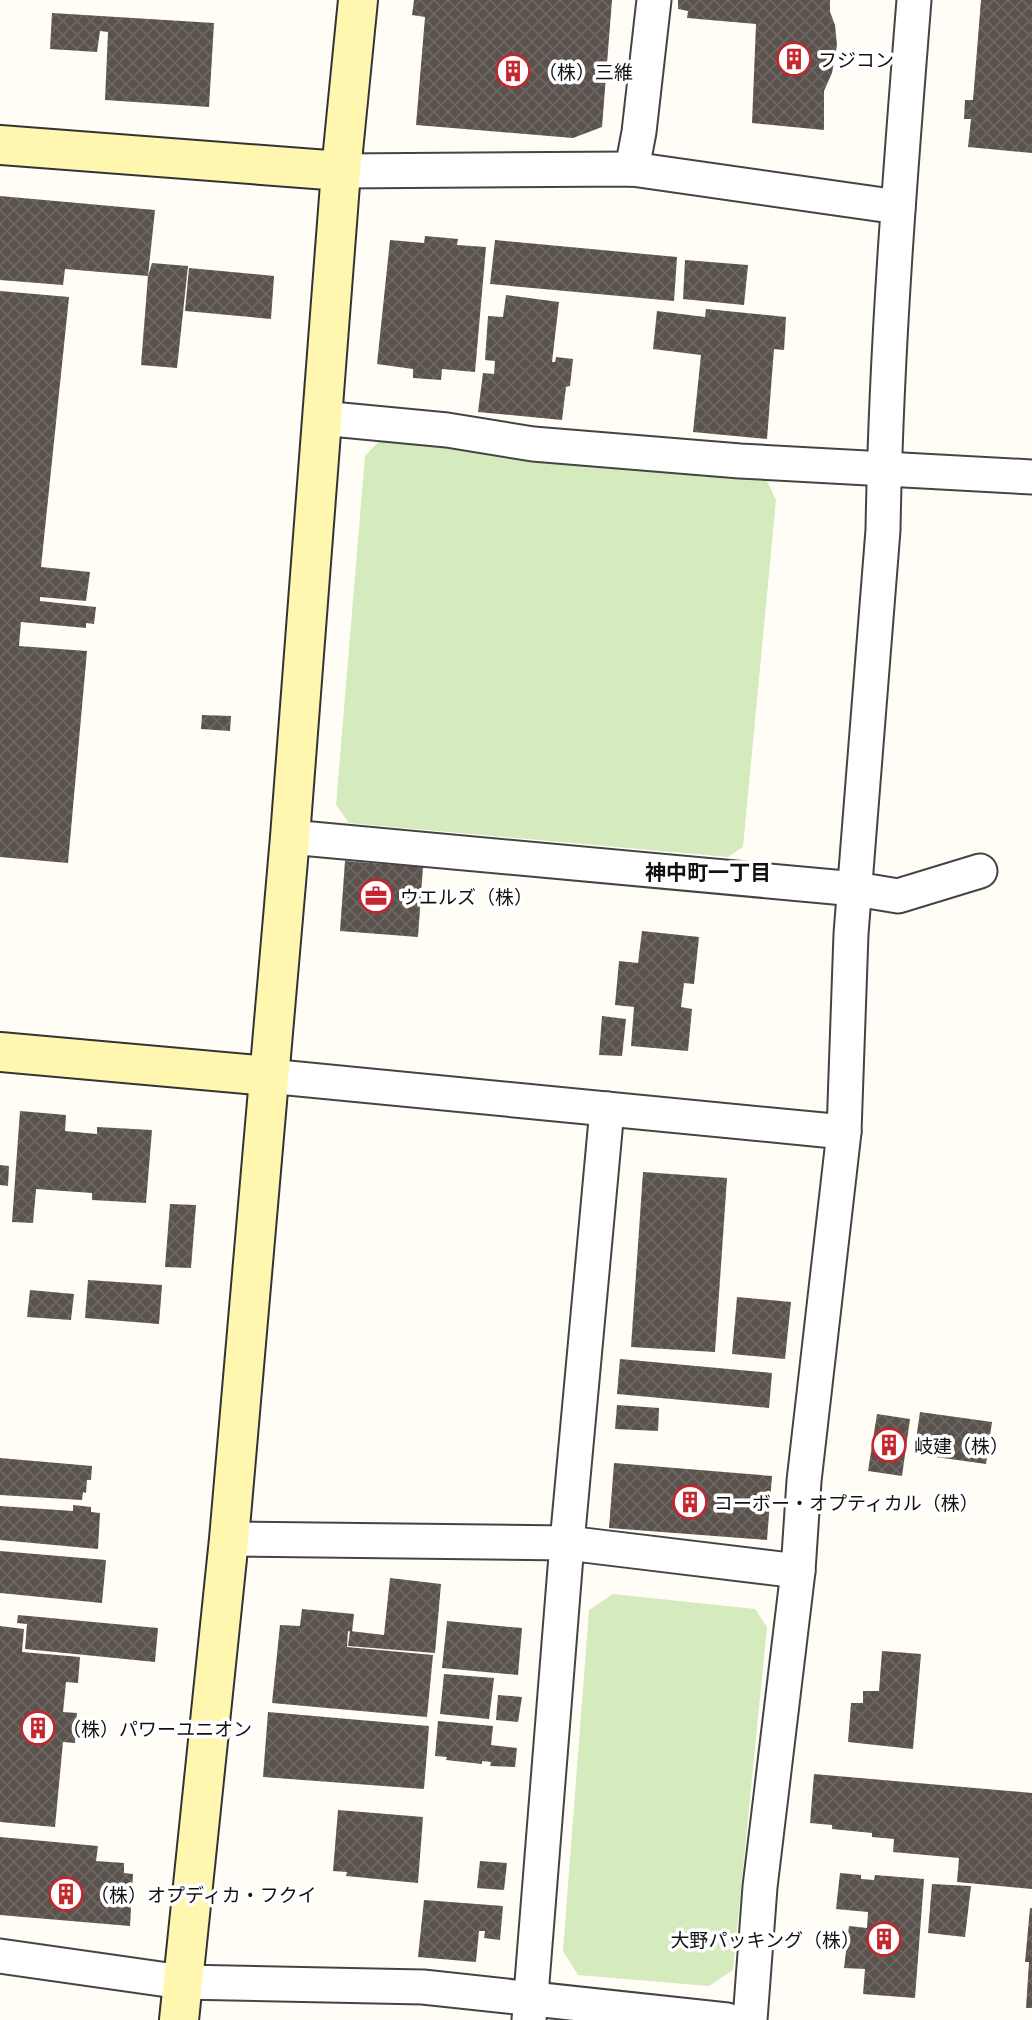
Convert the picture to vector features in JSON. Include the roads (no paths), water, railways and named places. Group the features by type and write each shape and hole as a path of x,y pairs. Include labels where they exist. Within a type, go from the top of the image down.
{"street":[{"path":"179,2020 229,1539 290,837 341,171 358,0"},
{"path":"632,169 639,132 654,0"},
{"path":"750,2020 760,1887 798,1571 804,1481 844,1132 851,934 883,530 898,207 914,0"},
{"path":"0,145 341,171 632,169 898,207"},
{"path":"321,418 447,430 533,444 740,461 1032,477"},
{"path":"290,837 898,896 980,871"},
{"path":"0,1052 844,1132"},
{"path":"530,2009 566,1543 607,1109"},
{"path":"229,1539 566,1543 798,1571"},
{"path":"0,1956 182,1982 423,1987 530,2009 727,2020"}],"place":[{"name":"フジコン","path":"794,59"},
{"name":"（株）三維","path":"513,71"},
{"name":"ウエルズ（株）","path":"376,896"},
{"name":"岐建（株）","path":"889,1445"},
{"name":"コーボー・オプティカル（株）","path":"690,1502"},
{"name":"（株）パワーユニオン","path":"38,1728"},
{"name":"（株）オプディカ・フクイ","path":"66,1894"},
{"name":"大野パッキング（株）","path":"884,1939"}],"district":[{"name":"神中町一丁目","path":"708,870"}]}
